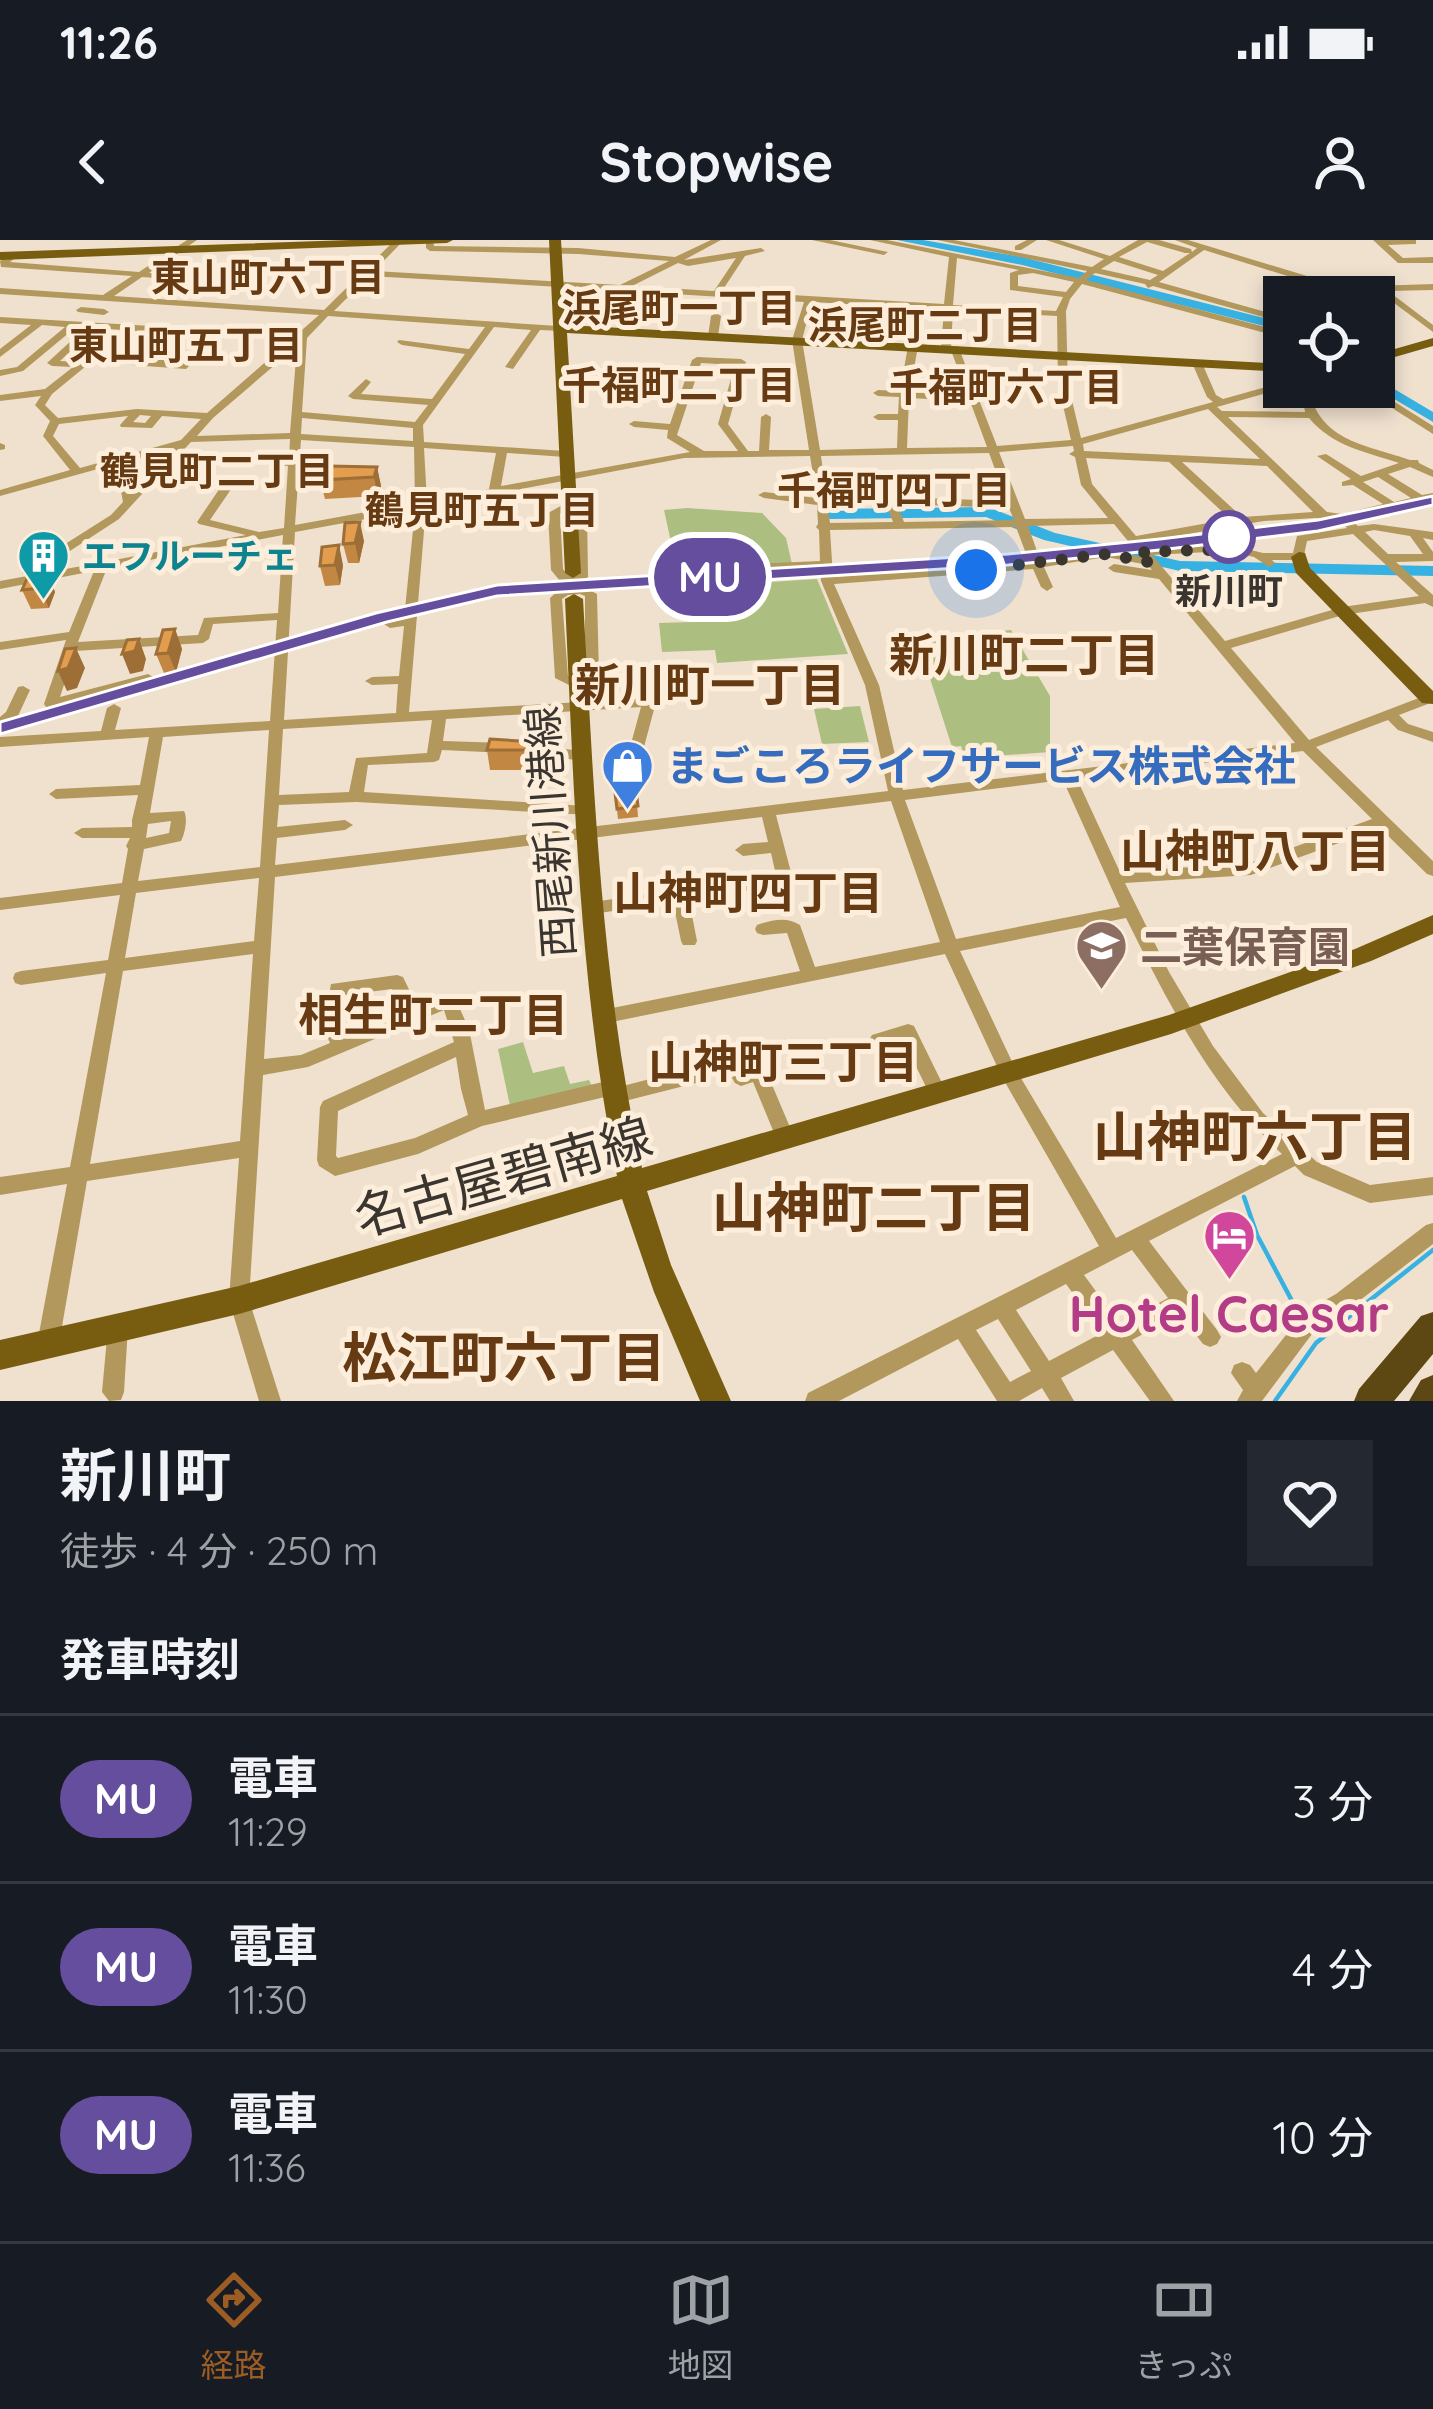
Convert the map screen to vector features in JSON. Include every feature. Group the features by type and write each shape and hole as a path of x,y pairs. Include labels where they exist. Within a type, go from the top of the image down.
{"highway":[{"path":"1371,1401 1433,1328"},
{"path":"1385,1401 1433,1342"},
{"path":"1426,1401 1433,1392"}],"main road":[{"path":"7,256 447,240"},
{"name":"西尾新川港線","path":"556,246 586,822 612,1092 632,1185 678,1318 716,1401"},
{"path":"560,329 646,338 713,336 1263,367"},
{"path":"1395,353 1433,342"},
{"path":"1299,561 1342,611 1431,698"},
{"name":"名古屋碧南線","path":"0,1355 239,1300 1183,1020 1363,955 1433,924"}],"street":[{"path":"0,373 20,369 81,310 193,240"},
{"path":"652,256 656,240"},
{"path":"0,291 560,329 623,287 722,240 743,255"},
{"path":"430,242 430,248 577,246 688,263 761,251 749,240"},
{"path":"816,240 897,253 918,249"},
{"path":"874,240 1043,272 1263,329"},
{"path":"940,240 1090,269"},
{"path":"984,240 1263,313"},
{"path":"1018,248 1033,240"},
{"path":"1050,240 1165,274"},
{"path":"1179,240 1201,250"},
{"path":"1148,285 1216,240"},
{"path":"1298,276 1236,256 1141,241 1090,269 1061,314 1064,335 1059,355 1078,449 1087,485 1306,746 1433,869"},
{"path":"1379,241 1413,242"},
{"path":"1379,241 1401,261 1433,260"},
{"path":"22,578 129,503 209,416 302,337 398,242"},
{"path":"460,262 470,249"},
{"path":"717,292 743,255"},
{"path":"7,256 1,264 227,281"},
{"path":"953,256 950,348 1010,505 1048,587"},
{"path":"1043,272 1014,273 1012,288 1069,295"},
{"path":"364,273 1061,314"},
{"path":"151,301 178,277"},
{"path":"169,286 200,288 211,280"},
{"path":"1395,288 1433,287"},
{"path":"809,298 797,340 823,502 827,580 872,685 897,797 951,949 1008,1072 1112,1249"},
{"path":"1395,300 1433,329"},
{"path":"142,328 175,302"},
{"path":"881,344 888,304"},
{"path":"81,310 104,312"},
{"path":"621,332 643,312"},
{"path":"713,336 716,316"},
{"path":"0,320 218,334 186,366 89,359 40,405 55,421"},
{"path":"0,334 16,321"},
{"path":"0,354 39,322"},
{"path":"401,719 422,502 418,424 492,325"},
{"path":"81,365 52,363 92,326"},
{"path":"510,368 538,328"},
{"path":"158,330 136,348 174,353 159,364"},
{"path":"165,351 187,332"},
{"path":"270,1401 239,1300 302,337"},
{"path":"402,342 470,352"},
{"path":"902,449 904,394 913,346"},
{"path":"700,454 671,436 698,360 742,357 723,424 742,450"},
{"path":"1197,363 1219,408 1322,514"},
{"path":"366,382 352,396 432,401"},
{"path":"0,398 49,392"},
{"path":"1024,454 1078,449 1263,392"},
{"path":"878,393 970,398"},
{"path":"368,420 388,399"},
{"path":"316,417 332,401"},
{"path":"1395,407 1433,431"},
{"path":"1219,408 1309,415"},
{"path":"1308,408 1316,427 1341,443 1414,462 1433,473"},
{"path":"55,421 112,410 136,412 125,425 148,426 160,413 209,416"},
{"path":"298,416 418,424"},
{"path":"764,450 766,417"},
{"path":"878,417 902,418"},
{"path":"55,421 48,436 78,473"},
{"path":"634,424 674,428"},
{"path":"0,493 186,440 298,437 565,454"},
{"path":"0,587 22,578 290,526 700,454 1078,449 1269,463"},
{"path":"495,489 502,450"},
{"path":"1322,456 1395,507"},
{"path":"250,458 294,463"},
{"path":"1172,459 1241,523"},
{"path":"121,461 129,503"},
{"path":"1353,481 1414,462"},
{"path":"802,466 818,467"},
{"path":"1380,474 1428,498"},
{"path":"900,526 880,475 999,475"},
{"path":"932,478 939,501"},
{"path":"153,479 230,482 203,522 255,533"},
{"path":"764,495 823,502"},
{"path":"1133,540 1322,514 1342,517 1428,498"},
{"path":"889,500 1010,505"},
{"path":"568,505 581,512 582,577 563,578 556,570 554,513 568,505"},
{"path":"1342,517 1431,599"},
{"path":"822,527 1116,521"},
{"path":"827,580 1034,558 1105,562 1236,549 1263,556 1270,564 1299,561 1301,538 1374,527 1433,536"},
{"path":"1384,558 1430,558 1414,533"},
{"path":"61,551 61,564 76,567"},
{"path":"104,562 47,703 148,678"},
{"path":"1105,562 1164,576"},
{"path":"684,571 824,564"},
{"path":"565,591 591,594 592,676 580,697 562,678 556,598 565,591"},
{"path":"1224,646 1342,611 1431,599"},
{"path":"0,646 203,639 208,621 282,616"},
{"path":"390,624 410,622"},
{"path":"372,681 404,680"},
{"path":"0,723 12,716 23,690"},
{"path":"0,742 439,718 580,697 649,702 634,762"},
{"path":"0,904 267,872 586,822 768,812 1306,746 1431,698"},
{"path":"106,734 114,708"},
{"path":"1390,714 1403,727 1433,737"},
{"path":"356,797 361,761 434,757 439,718"},
{"path":"48,1344 157,731"},
{"path":"437,745 583,757"},
{"path":"1070,777 1183,1020 1292,1158 1330,1183 1359,1191 1392,1196 1433,1186"},
{"path":"56,794 146,790"},
{"path":"271,800 356,797 586,822"},
{"path":"592,908 785,880 768,812"},
{"path":"1117,878 1250,869 1383,821"},
{"path":"269,832 344,825"},
{"path":"82,833 137,832"},
{"path":"743,850 777,848"},
{"path":"680,896 689,941"},
{"path":"602,1017 1129,911"},
{"path":"764,929 788,925 794,929 810,976"},
{"path":"21,978 262,946"},
{"path":"340,1046 332,1027 337,989 397,982 412,1014"},
{"path":"256,1068 302,1062 448,1001 460,1020 468,1097 479,1119"},
{"path":"878,1040 908,1031 938,1093"},
{"path":"463,1046 329,1107 326,1160 335,1167 418,1146 479,1119 696,1075"},
{"path":"741,1078 758,1073 786,1139"},
{"path":"0,1186 249,1148"},
{"path":"816,1401 1292,1158"},
{"path":"1248,1388 1311,1319 1433,1232"},
{"path":"1135,1238 1210,1336"},
{"path":"1069,1271 1162,1401"},
{"path":"961,1325 1006,1396 1183,1301"},
{"path":"1001,1306 1063,1401"},
{"path":"113,1392 118,1328"}],"green space":[{"path":"664,510 762,513 786,538 792,564 686,570 676,565"},
{"path":"817,579 848,654 717,663 715,650 662,652 659,623 691,622 690,601 708,586"},
{"path":"1011,630 1050,696 1050,752 965,758 961,746 952,747 917,638"},
{"path":"860,706 869,742 822,744 814,709"},
{"path":"523,1042 533,1073 564,1066 570,1084 589,1080 592,1086 510,1106 498,1049"}],"building":[{"path":"328,466 377,467 374,477 320,480"},
{"path":"360,522 355,543 343,544 345,523"},
{"path":"339,545 335,565 320,566 322,547"},
{"path":"47,573 40,588 22,590 29,574"},
{"path":"175,629 168,653 156,654 163,630"},
{"path":"139,639 135,651 122,654 127,640"},
{"path":"76,648 68,668 58,671 65,649"},
{"path":"490,739 549,743 548,750 487,750"},
{"path":"636,790 638,806 617,809 615,793"}],"waterway":[{"path":"903,240 1022,261 1263,322"},
{"path":"1395,394 1433,418"},
{"path":"830,514 988,512 1050,537 1180,566 1433,571"},
{"path":"1244,1197 1257,1235 1300,1316"},
{"path":"1275,1401 1316,1343 1433,1250"}],"railway":[{"path":"1308,526 1433,501"},
{"path":"1308,526 1319,525"},
{"path":"0,727 383,617 497,591 1008,559 1308,526"}],"train":[{"name":"MU","path":"0,727 382,617 497,591 1160,545 1383,515 1433,501"}],"place":[{"name":"新川町","path":"1229,537"},
{"name":"エフルーチェ","path":"43,601"},
{"name":"まごころライフサービス株式会社","path":"627,811"},
{"name":"二葉保育園","path":"1101,992"},
{"name":"Hotel Caesar","path":"1229,1281"}],"district":[{"name":"東山町六丁目","path":"268,276"},
{"name":"浜尾町一丁目","path":"679,307"},
{"name":"浜尾町二丁目","path":"925,324"},
{"name":"東山町五丁目","path":"186,344"},
{"name":"千福町二丁目","path":"679,384"},
{"name":"千福町六丁目","path":"1006,386"},
{"name":"鶴見町二丁目","path":"217,470"},
{"name":"千福町四丁目","path":"894,489"},
{"name":"鶴見町五丁目","path":"482,509"},
{"name":"新川町二丁目","path":"1024,654"},
{"name":"新川町一丁目","path":"710,684"},
{"name":"山神町八丁目","path":"1255,850"},
{"name":"山神町四丁目","path":"748,892"},
{"name":"相生町二丁目","path":"433,1014"},
{"name":"山神町三丁目","path":"783,1061"},
{"name":"山神町六丁目","path":"1255,1136"},
{"name":"山神町二丁目","path":"874,1207"},
{"name":"松江町六丁目","path":"504,1357"}],"route":[{"path":"976,570 1106,554 1154,563 1144,552 1236,549 1229,537"}]}
